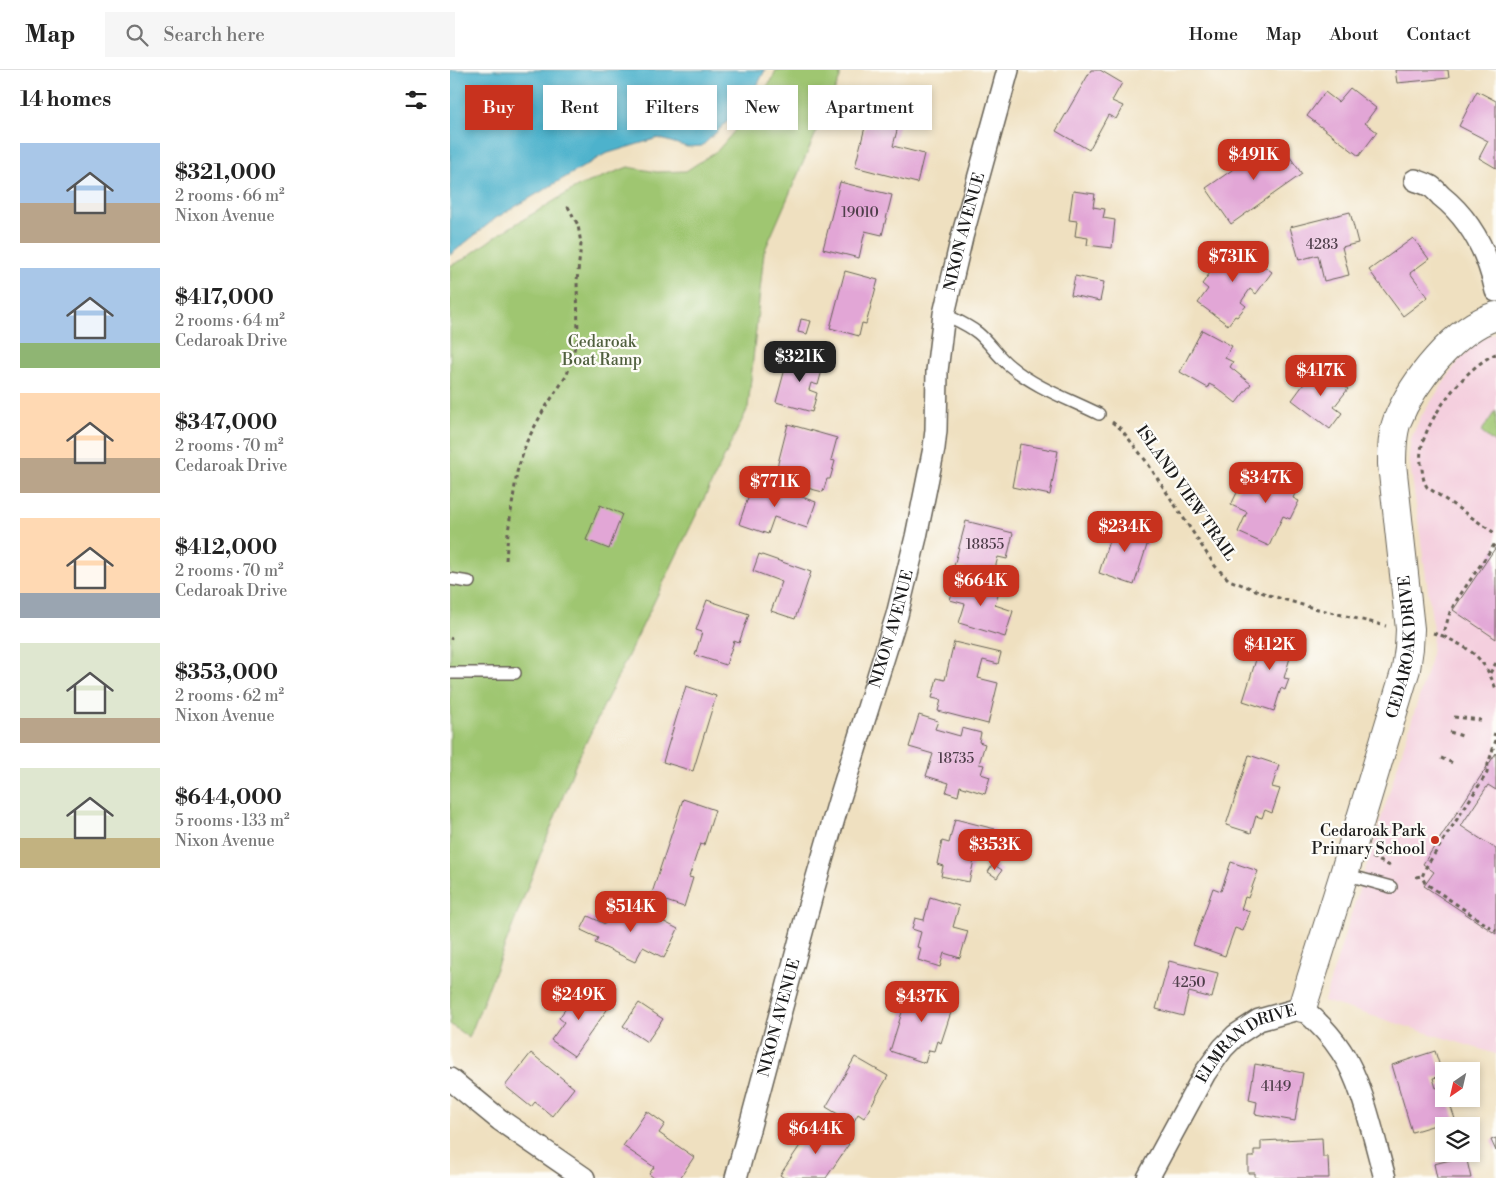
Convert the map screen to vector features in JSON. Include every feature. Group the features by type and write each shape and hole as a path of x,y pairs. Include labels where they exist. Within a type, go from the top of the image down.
{"street":[{"name":"NIXON AVENUE","path":"736,1178 815,884 883,662 907,575 934,448 937,371 944,314 962,237 1008,70"},
{"path":"1415,180 1430,186 1449,202 1466,222 1478,241 1489,265 1496,291"},
{"name":"CEDAROAK DRIVE","path":"1302,1008 1406,669 1409,648 1409,621 1392,464 1396,423 1420,380 1444,351 1484,320 1496,316"},
{"name":"ELMRAN DRIVE","path":"1148,1178 1205,1073 1229,1040 1259,1020 1302,1008 1330,1036 1349,1064 1359,1089 1385,1178"},
{"path":"450,1079 500,1120 584,1178"}],"lane":[{"path":"944,314 962,322 977,332 1008,365 1026,378 1098,414"},
{"path":"450,579 469,582"},
{"path":"450,673 515,673"},
{"path":"1344,874 1391,887"}],"path":[{"path":"506,560 517,472 527,441 543,411 567,376 578,336 577,281 581,244 578,225 566,203"},
{"path":"1496,354 1487,357 1471,370 1445,401 1423,441 1420,456 1424,482 1427,486 1496,534"},
{"name":"ISLAND VIEW TRAIL","path":"1098,414 1121,428 1146,461 1215,566 1229,580 1306,606 1389,627"},
{"path":"1443,636 1450,612 1456,601 1496,542"},
{"path":"1432,633 1443,636 1474,653 1490,673 1496,689"},
{"path":"1490,673 1496,663"},
{"path":"1454,717 1481,720"},
{"path":"1450,732 1465,737"},
{"path":"1496,740 1487,773 1480,781 1422,876 1424,883 1496,931"},
{"path":"1441,758 1455,764"},
{"path":"1369,856 1390,866"},
{"path":"1416,877 1422,876"}],"shaded area":[{"name":"Cedaroak Park Primary School","path":"1496,333 1496,1054 1324,1001 1430,662 1433,636 1432,619 1409,456 1411,439 1420,418 1459,360 1478,342"}],"green space":[{"name":"Cedaroak Boat Ramp","path":"776,70 840,70 840,78 837,85 808,85 808,130 817,130 764,252 748,408 576,763 469,1038 450,1024 450,266 579,186 628,167 657,172 686,171 718,150 735,130 798,130 798,85 768,85"},
{"path":"1496,410 1496,444 1481,432"}],"water":[{"path":"450,70 765,70 758,85 727,85 727,122 702,146 687,147 658,138 605,154 496,218 450,255"}],"building":[{"path":"1091,70 1100,70 1122,83 1112,101 1123,106 1116,119 1108,115 1089,150 1056,131"},
{"path":"1395,70 1448,70 1449,78 1397,83"},
{"path":"1350,88 1376,108 1365,123 1377,132 1359,156 1307,116 1325,92 1338,102"},
{"path":"1477,91 1496,101 1496,168 1479,158 1488,141 1459,126"},
{"path":"864,130 897,130 893,146 924,154 917,183 855,167"},
{"path":"1277,139 1302,174 1231,224 1206,188"},
{"path":"840,182 892,195 882,235 865,231 859,258 823,249"},
{"path":"1073,191 1095,194 1093,207 1105,209 1103,218 1115,220 1112,248 1087,245 1088,238 1075,236 1077,221 1069,220"},
{"path":"1350,212 1358,243 1342,247 1349,275 1324,281 1318,255 1299,260 1290,227"},
{"path":"1413,238 1429,259 1410,273 1428,297 1403,316 1369,270"},
{"path":"1232,242 1272,272 1256,294 1250,289 1241,302 1246,306 1228,325 1198,303 1208,289 1202,284"},
{"path":"845,271 878,280 866,324 862,323 859,336 830,328"},
{"path":"1075,276 1104,282 1100,301 1071,295"},
{"path":"801,319 811,321 807,334 798,332"},
{"path":"1202,330 1232,346 1225,358 1233,362 1230,367 1251,384 1236,403 1217,388 1209,384 1208,388 1180,372"},
{"path":"789,354 824,363 818,385 811,383 809,390 817,393 812,412 776,402"},
{"path":"1317,366 1348,389 1334,407 1342,413 1330,429 1292,400"},
{"path":"788,424 837,438 831,460 835,461 830,479 827,479 823,492 803,487 806,475 777,467"},
{"path":"1020,444 1058,451 1050,495 1012,487"},
{"path":"1271,465 1301,480 1293,498 1299,501 1290,519 1283,516 1269,546 1238,532 1247,512 1231,505 1245,476 1262,484"},
{"path":"754,480 816,502 807,528 774,517 768,534 739,524"},
{"path":"600,505 622,514 609,549 586,540"},
{"path":"966,521 1013,533 1007,559 998,557 993,576 954,566"},
{"path":"1115,521 1151,533 1134,585 1099,573"},
{"path":"1496,547 1496,639 1453,610"},
{"path":"759,554 811,572 795,619 771,611 782,582 753,571"},
{"path":"957,576 1000,589 995,605 1013,611 1005,637 959,623 965,604 950,600"},
{"path":"707,600 749,614 739,643 734,641 726,665 695,655 702,632 696,630"},
{"path":"1265,631 1295,641 1284,678 1289,679 1285,690 1281,688 1274,711 1243,701"},
{"path":"954,642 1001,653 998,664 983,660 978,678 998,683 988,724 938,711 941,700 932,698 937,678 945,680"},
{"path":"686,686 716,696 693,771 663,762"},
{"path":"919,715 938,721 935,729 960,736 962,728 981,733 979,742 985,744 979,764 984,765 981,774 990,777 985,794 960,786 958,796 946,792 949,783 926,776 933,754 909,747"},
{"path":"1496,753 1496,790 1488,785 1461,826 1496,849 1496,934 1424,886 1434,872 1423,864"},
{"path":"1249,755 1279,765 1272,787 1280,789 1272,813 1265,810 1262,818 1256,816 1251,833 1226,825"},
{"path":"683,799 715,810 704,845 700,844 689,877 693,878 684,907 651,896"},
{"path":"955,819 995,829 991,846 978,843 969,882 941,876 943,866 937,864 942,841 949,843"},
{"path":"1231,862 1258,871 1248,898 1245,897 1241,909 1250,912 1243,931 1235,928 1225,956 1193,945 1213,888 1221,891"},
{"path":"993,864 1002,870 997,878 988,872"},
{"path":"930,897 959,906 953,927 968,931 960,958 944,953 940,967 918,960 921,948 917,947 921,932 912,929 915,918 924,920"},
{"path":"616,902 645,917 647,913 678,929 664,958 643,947 635,962 595,943 598,938 581,930 588,916 605,924"},
{"path":"1169,961 1218,973 1212,998 1189,992 1183,1016 1156,1009"},
{"path":"911,983 955,1000 941,1043 937,1041 934,1051 929,1050 925,1063 890,1051"},
{"path":"581,987 609,1007 574,1056 551,1040 564,1022 559,1018"},
{"path":"639,1003 663,1019 647,1042 623,1026"},
{"path":"1435,1051 1439,1062 1435,1062 1435,1078 1433,1078 1435,1085 1435,1108 1451,1108 1454,1117 1435,1117 1435,1125 1412,1132 1392,1065"},
{"path":"531,1053 574,1088 552,1116 535,1102 531,1107 505,1086"},
{"path":"855,1057 888,1076 864,1118 858,1114 853,1123 826,1107"},
{"path":"1255,1064 1303,1073 1295,1121 1255,1114 1257,1102 1249,1100"},
{"path":"647,1111 665,1124 659,1133 694,1157 680,1178 654,1178 649,1174 654,1167 623,1146"},
{"path":"816,1122 849,1144 826,1178 784,1178 780,1175"},
{"path":"1322,1138 1323,1157 1328,1157 1329,1178 1255,1178 1255,1173 1248,1173 1248,1157 1254,1157 1254,1150 1261,1150 1261,1141"},
{"path":"1496,1138 1496,1151 1491,1140"},
{"path":"1442,1162 1467,1162 1471,1178 1437,1178 1434,1164"}],"place":[{"name":"Cedaroak Park Primary School","path":"1435,840"}]}
